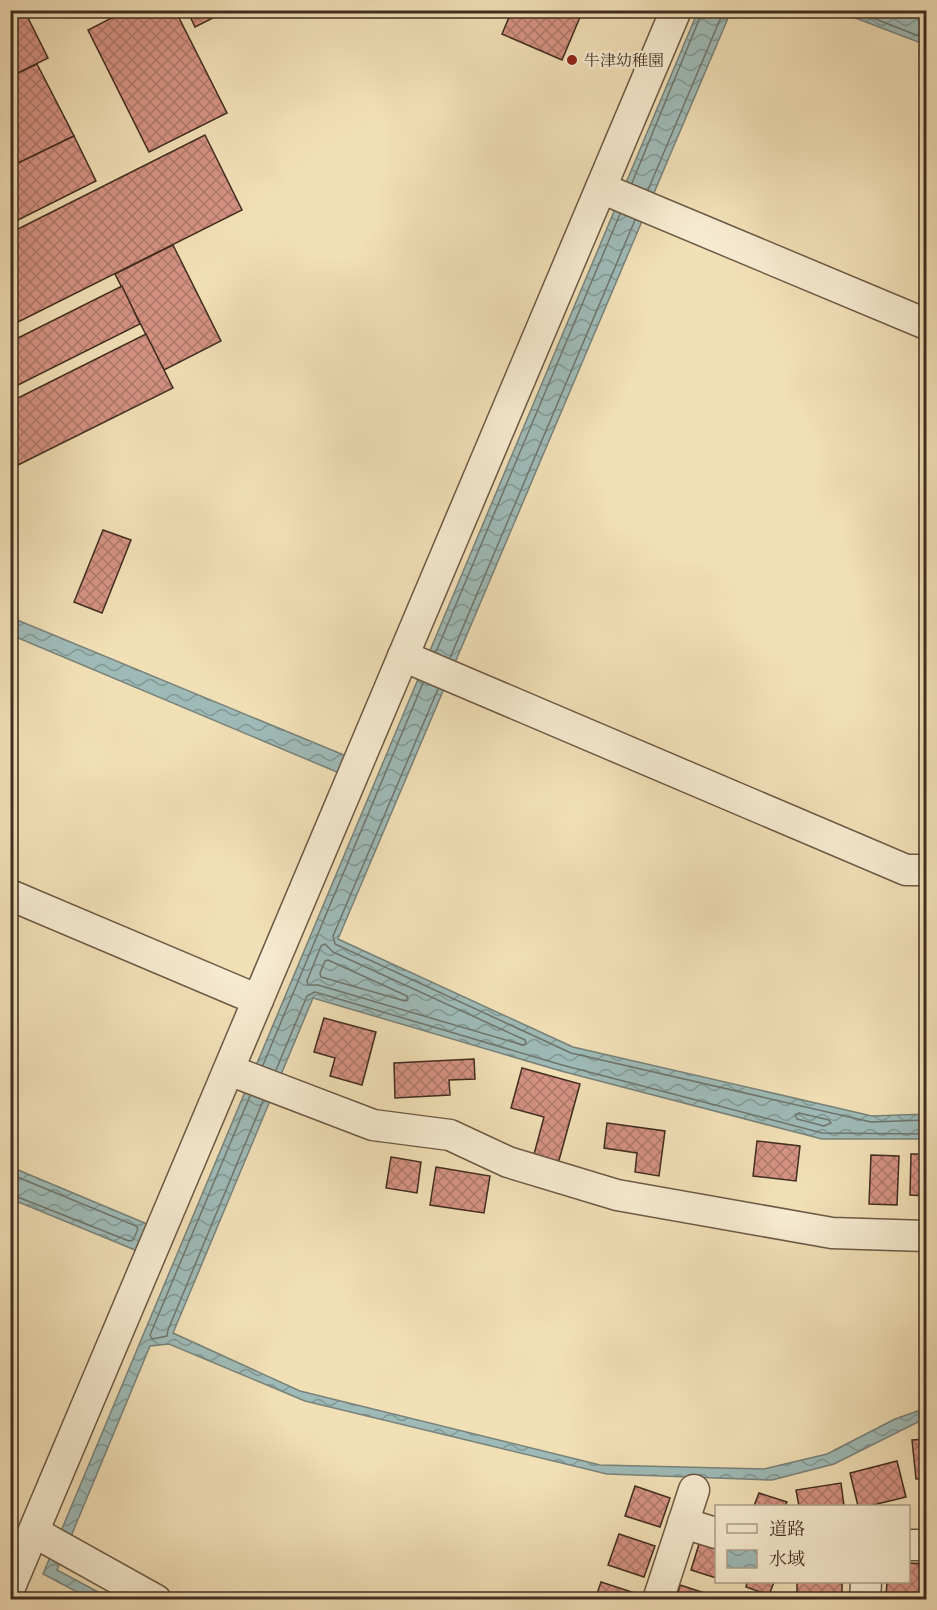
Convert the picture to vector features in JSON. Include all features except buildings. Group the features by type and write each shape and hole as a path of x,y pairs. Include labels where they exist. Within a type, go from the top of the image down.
{"street":[{"path":"10,1587 51,1542 229,1070 676,10"},
{"path":"601,188 927,324"},
{"path":"403,656 906,870 927,870"},
{"path":"10,895 258,1000"},
{"path":"229,1070 373,1125 450,1136 508,1162 616,1194 832,1233 927,1236"},
{"path":"658,1599 694,1490"},
{"path":"683,1523 715,1532"},
{"path":"51,1542 156,1599"},
{"path":"910,1545 927,1545"},
{"path":"865,1599 866,1583"}],"water":[{"path":"698,11 731,11 338,939 573,1047 872,1116 926,1114 926,1139 822,1139 561,1071 313,998 173,1333 300,1391 600,1465 764,1469 827,1454 895,1419 926,1408 926,1418 834,1464 772,1480 607,1474 305,1401 169,1344 150,1346 57,1570 111,1599 90,1599 43,1574"},
{"path":"837,11 917,11 926,14 926,45"},
{"path":"10,617 351,758 344,775 11,635"},
{"path":"11,1167 147,1224 135,1250 11,1199"}],"place":[{"name":"牛津幼稚園","path":"572,60"}]}
